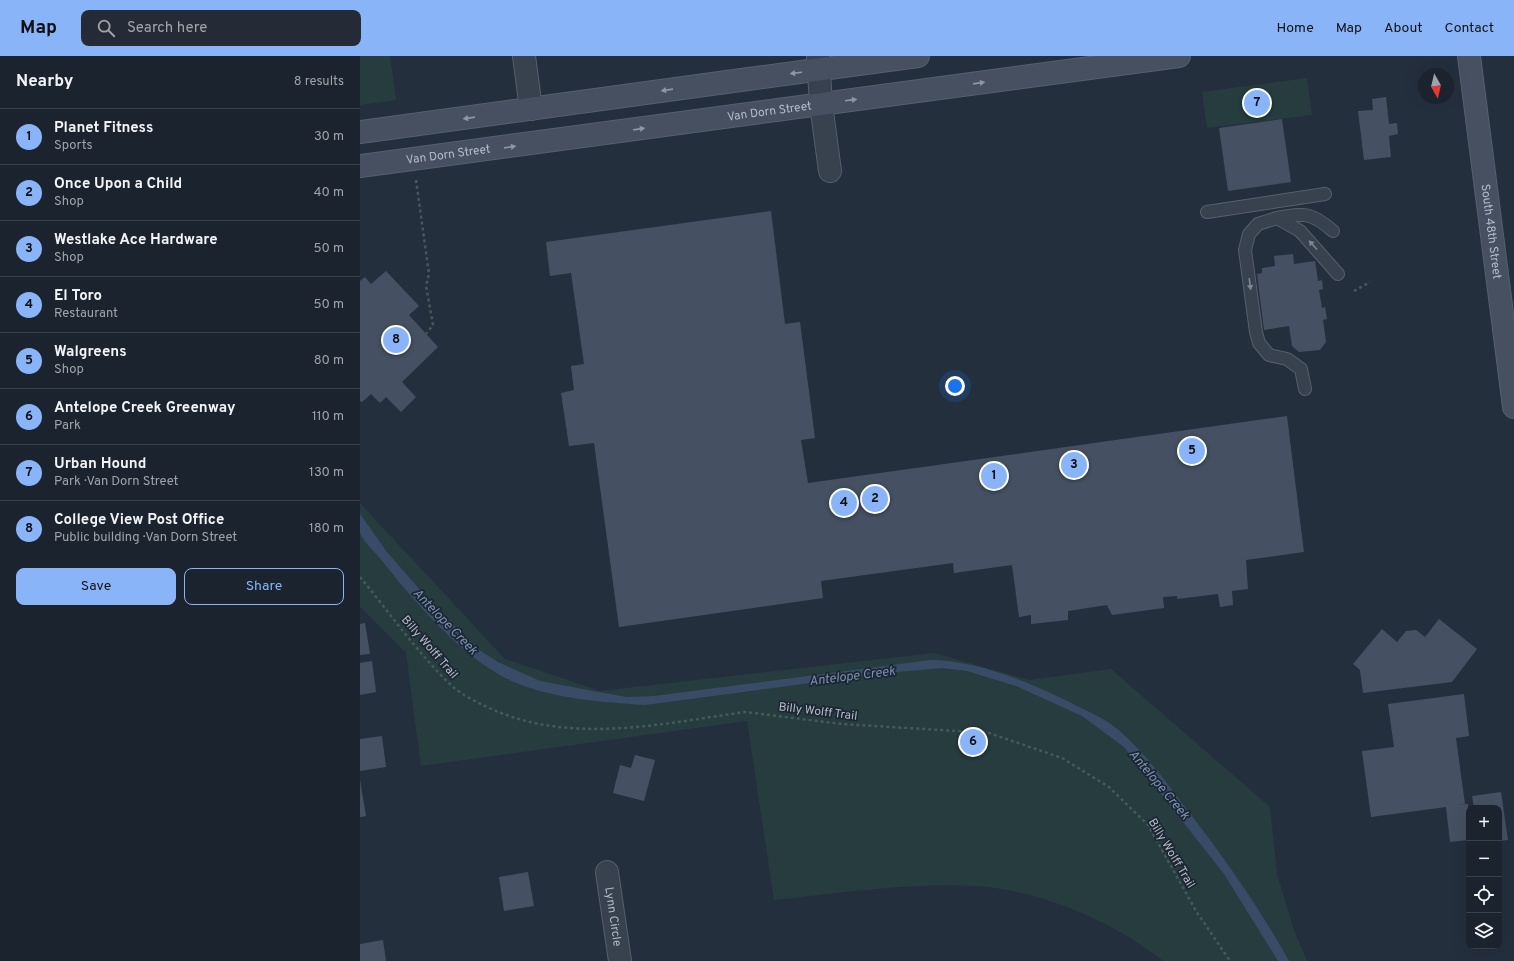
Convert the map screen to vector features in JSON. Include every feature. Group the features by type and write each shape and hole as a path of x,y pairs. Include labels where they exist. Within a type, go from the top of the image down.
{"main road":[{"path":"360,132 531,109 819,63 918,56"},
{"name":"Van Dorn Street","path":"360,166 1179,56"},
{"name":"South 48th Street","path":"1469,56 1514,407"}],"street":[{"path":"524,56 531,109"},
{"path":"819,63 821,104 830,171"},
{"name":"Lynn Circle","path":"607,872 620,961"}],"lane":[{"path":"1207,212 1325,194"},
{"path":"1305,388 1301,369 1287,359 1269,355 1259,343 1256,332 1245,250 1249,234 1258,224 1277,218 1298,214 1308,215 1318,219 1333,231"},
{"path":"1277,218 1300,231 1338,274"}],"path":[{"path":"415,176 429,274 426,286 433,326 426,334"},
{"path":"1354,291 1370,282"},
{"name":"Billy Wolff Trail","path":"360,577 435,669 453,687 504,715 542,724 582,730 622,729 744,712 762,713 842,724 988,733 1062,758 1109,787 1148,825 1196,911 1230,961"}],"green space":[{"path":"360,56 390,56 396,100 360,105"},
{"path":"1307,78 1312,115 1207,128 1202,92"},
{"path":"360,503 505,659 600,691 934,653 1029,680 1111,669 1270,807 1277,874 1294,930 1307,961 1163,961 1122,933 1076,910 1026,894 977,886 952,885 901,887 850,891 774,900 747,721 421,766 406,653 360,607"}],"water":[{"name":"Antelope Creek","path":"360,514 387,552 421,591 476,648 498,662 540,681 626,697 654,696 930,660 949,661 968,664 1007,675 1044,690 1096,715 1118,730 1147,758 1225,860 1265,920 1289,961 1278,961 1224,874 1124,747 1082,716 1016,686 967,671 943,668 885,673 645,705 578,699 529,688 495,672 476,659 440,627 363,539 360,533"}],"building":[{"path":"1386,97 1389,124 1397,123 1398,134 1389,136 1391,157 1364,160 1358,111 1373,110 1372,99"},
{"path":"1282,119 1291,182 1228,191 1219,128"},
{"path":"771,211 785,324 800,322 815,438 801,440 808,483 1287,416 1304,552 1246,560 1248,589 1232,591 1233,605 1220,607 1218,594 1177,599 1177,596 1163,597 1164,608 1112,615 1107,605 1068,611 1068,620 1031,624 1031,615 1019,617 1012,565 954,573 953,563 821,581 823,598 619,627 594,443 569,446 561,393 574,390 571,366 584,364 571,273 550,276 546,242"},
{"path":"1293,254 1294,264 1315,261 1318,281 1322,280 1323,289 1319,290 1322,308 1325,307 1327,319 1323,320 1326,342 1320,350 1299,352 1292,346 1289,326 1264,330 1257,274 1262,273 1262,268 1275,266 1274,256"},
{"path":"386,271 419,306 409,315 438,347 402,382 416,397 401,412 386,397 380,403 371,394 362,402 360,401 360,281 365,277 371,284"},
{"path":"1439,619 1477,649 1452,682 1363,693 1360,670 1353,664 1382,629 1397,642 1406,631 1416,630 1425,637"},
{"path":"365,623 370,654 360,655 360,624"},
{"path":"372,661 376,692 360,695 360,663"},
{"path":"1464,694 1469,736 1456,738 1465,804 1456,805 1468,804 1466,805 1466,840 1450,842 1446,807 1371,817 1362,751 1394,747 1388,704"},
{"path":"382,736 386,767 360,771 360,739"},
{"path":"635,755 655,760 644,801 613,793 620,765 631,768"},
{"path":"360,780 366,816 360,817"},
{"path":"1501,792 1508,840 1502,841 1502,805 1474,805 1472,796"},
{"path":"528,872 534,906 504,911 499,877"},
{"path":"383,940 386,961 360,961 360,944"}],"place":[{"name":"Urban Hound","path":"1257,103"},
{"name":"College View Post Office","path":"396,340"},
{"name":"Walgreens","path":"1192,451"},
{"name":"Westlake Ace Hardware","path":"1074,465"},
{"name":"Planet Fitness","path":"994,476"},
{"name":"Once Upon a Child","path":"875,499"},
{"name":"El Toro","path":"844,503"},
{"name":"Antelope Creek Greenway","path":"973,742"}]}
